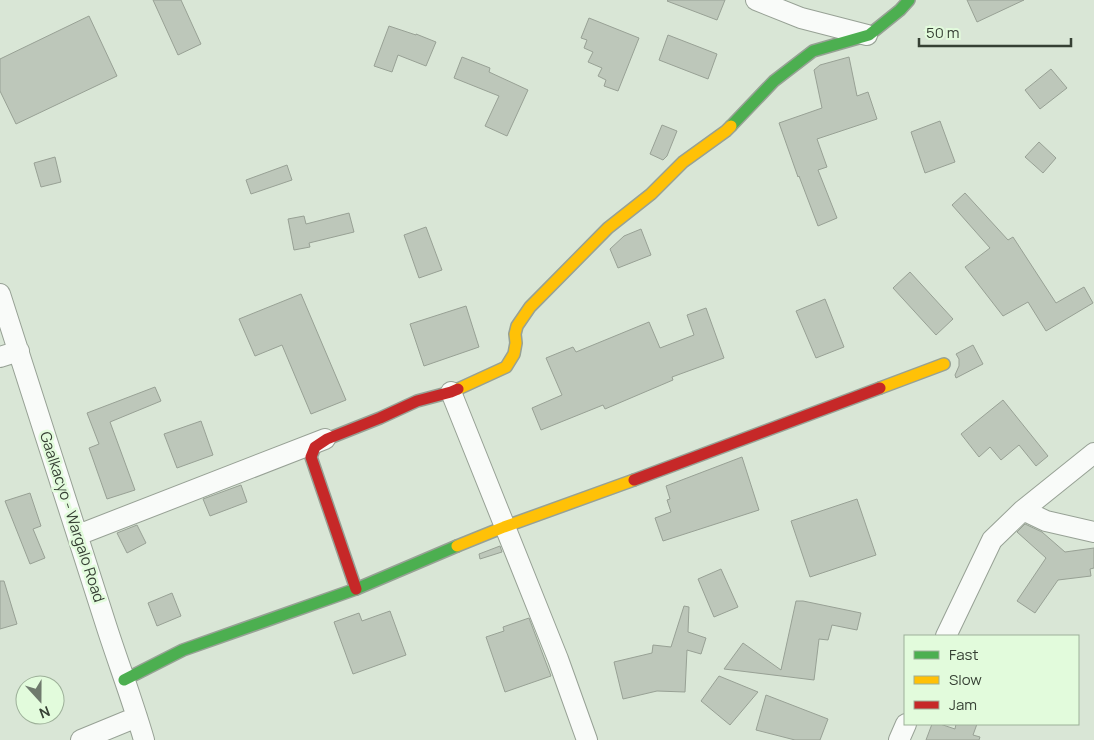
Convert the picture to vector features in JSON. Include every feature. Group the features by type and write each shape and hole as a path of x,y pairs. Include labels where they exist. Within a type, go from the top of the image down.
{"street":[{"path":"756,0 801,18 869,35"},
{"path":"78,535 327,439 417,401 451,392 506,367 514,354 517,326 530,307 608,228 651,194 683,162 726,131 774,81 813,51 869,35 900,10 909,0"},
{"name":"Gaalkacyo - Wargalo Road","path":"0,294 9,354 78,535 144,740"},
{"path":"124,680 183,650 356,589 504,527 944,364"},
{"path":"451,392 558,659 587,740"},
{"path":"327,439 314,447 311,457 356,589"},
{"path":"946,635 992,540 1023,510 1094,454"},
{"path":"1023,510 1046,521 1094,532"},
{"path":"81,740 137,716"},
{"path":"899,740 906,725"}],"building":[{"path":"153,0 181,0 201,44 178,55"},
{"path":"668,0 725,0 717,20"},
{"path":"967,0 1024,0 977,22"},
{"path":"89,16 117,76 16,124 0,91 0,59"},
{"path":"589,18 639,38 618,91 604,86 606,80 598,76 602,68 588,62 593,52 584,48 587,40 581,38"},
{"path":"389,26 436,42 426,66 398,55 392,72 374,66"},
{"path":"668,35 717,54 708,79 659,60"},
{"path":"462,57 490,68 489,72 528,90 507,136 485,126 499,96 454,78"},
{"path":"849,57 857,96 868,92 877,119 817,139 827,167 818,170 837,218 818,226 779,123 822,108 814,70 820,65"},
{"path":"1051,69 1067,88 1040,109 1025,90"},
{"path":"940,121 955,162 925,173 911,132"},
{"path":"662,125 677,131 667,156 663,160 650,154"},
{"path":"1039,142 1056,158 1043,173 1025,157"},
{"path":"55,157 61,182 41,187 34,163"},
{"path":"287,165 292,180 251,194 246,180"},
{"path":"965,193 1008,240 1013,237 1056,303 1084,287 1093,303 1046,331 1028,302 1003,316 965,267 990,248 952,205"},
{"path":"349,213 354,232 309,243 310,247 294,250 288,219 304,216 306,224"},
{"path":"426,227 442,270 419,278 404,235"},
{"path":"641,229 651,255 618,268 610,249 624,236"},
{"path":"910,272 953,319 936,335 893,288"},
{"path":"301,294 346,400 311,414 282,345 255,356 239,319"},
{"path":"825,299 844,347 816,358 796,311"},
{"path":"466,306 479,347 424,366 410,324"},
{"path":"706,308 724,358 672,377 673,380 605,409 603,405 541,430 532,408 562,395 546,358 573,347 576,352 649,322 660,348 694,335 687,315"},
{"path":"973,345 983,364 956,378 959,359 956,354"},
{"path":"155,387 161,401 110,422 135,490 107,499 89,448 99,444 87,413"},
{"path":"1003,400 1048,456 1036,466 1019,445 1001,460 990,447 979,457 961,434"},
{"path":"201,421 213,455 177,468 164,434"},
{"path":"742,457 759,510 663,541 655,518 671,512 667,500 670,499 666,486"},
{"path":"241,485 247,502 210,516 203,499"},
{"path":"30,493 41,526 33,529 45,558 30,564 5,501"},
{"path":"857,499 876,555 810,577 791,521"},
{"path":"1025,524 1042,532 1065,552 1094,548 1094,568 1090,569 1091,576 1058,580 1035,613 1017,601 1046,558 1017,532"},
{"path":"137,525 146,543 127,553 117,533"},
{"path":"500,546 502,552 480,559 479,554"},
{"path":"721,569 738,607 714,617 698,579"},
{"path":"0,581 4,581 17,624 0,629"},
{"path":"172,593 181,616 157,626 148,603"},
{"path":"796,601 861,613 857,630 832,625 828,640 819,639 814,680 724,669 743,643 781,670"},
{"path":"684,606 689,607 688,632 706,638 701,654 687,650 685,692 657,691 623,699 614,662 652,653 653,645 671,647"},
{"path":"390,611 406,655 353,674 334,622 359,613 362,621"},
{"path":"529,618 551,676 505,692 486,637 504,631 503,627"},
{"path":"719,676 758,692 730,725 701,701"},
{"path":"766,695 828,719 820,740 795,740 756,730"},
{"path":"932,725 943,725 955,729 956,725 977,725 973,735 980,737 979,740 926,740"}],"traffic: fast":[{"path":"731,126 774,81 813,51 869,35 900,10 909,0"},
{"path":"124,680 183,650 356,589 457,546"}],"traffic: slow":[{"path":"458,389 506,367 514,354 517,326 530,307 608,228 651,194 683,162 731,126"},
{"path":"880,388 944,364"},
{"path":"457,546 634,480"}],"traffic: jam":[{"path":"634,480 880,388"},
{"path":"356,589 311,457 315,447 327,439 417,401 458,389"}]}
